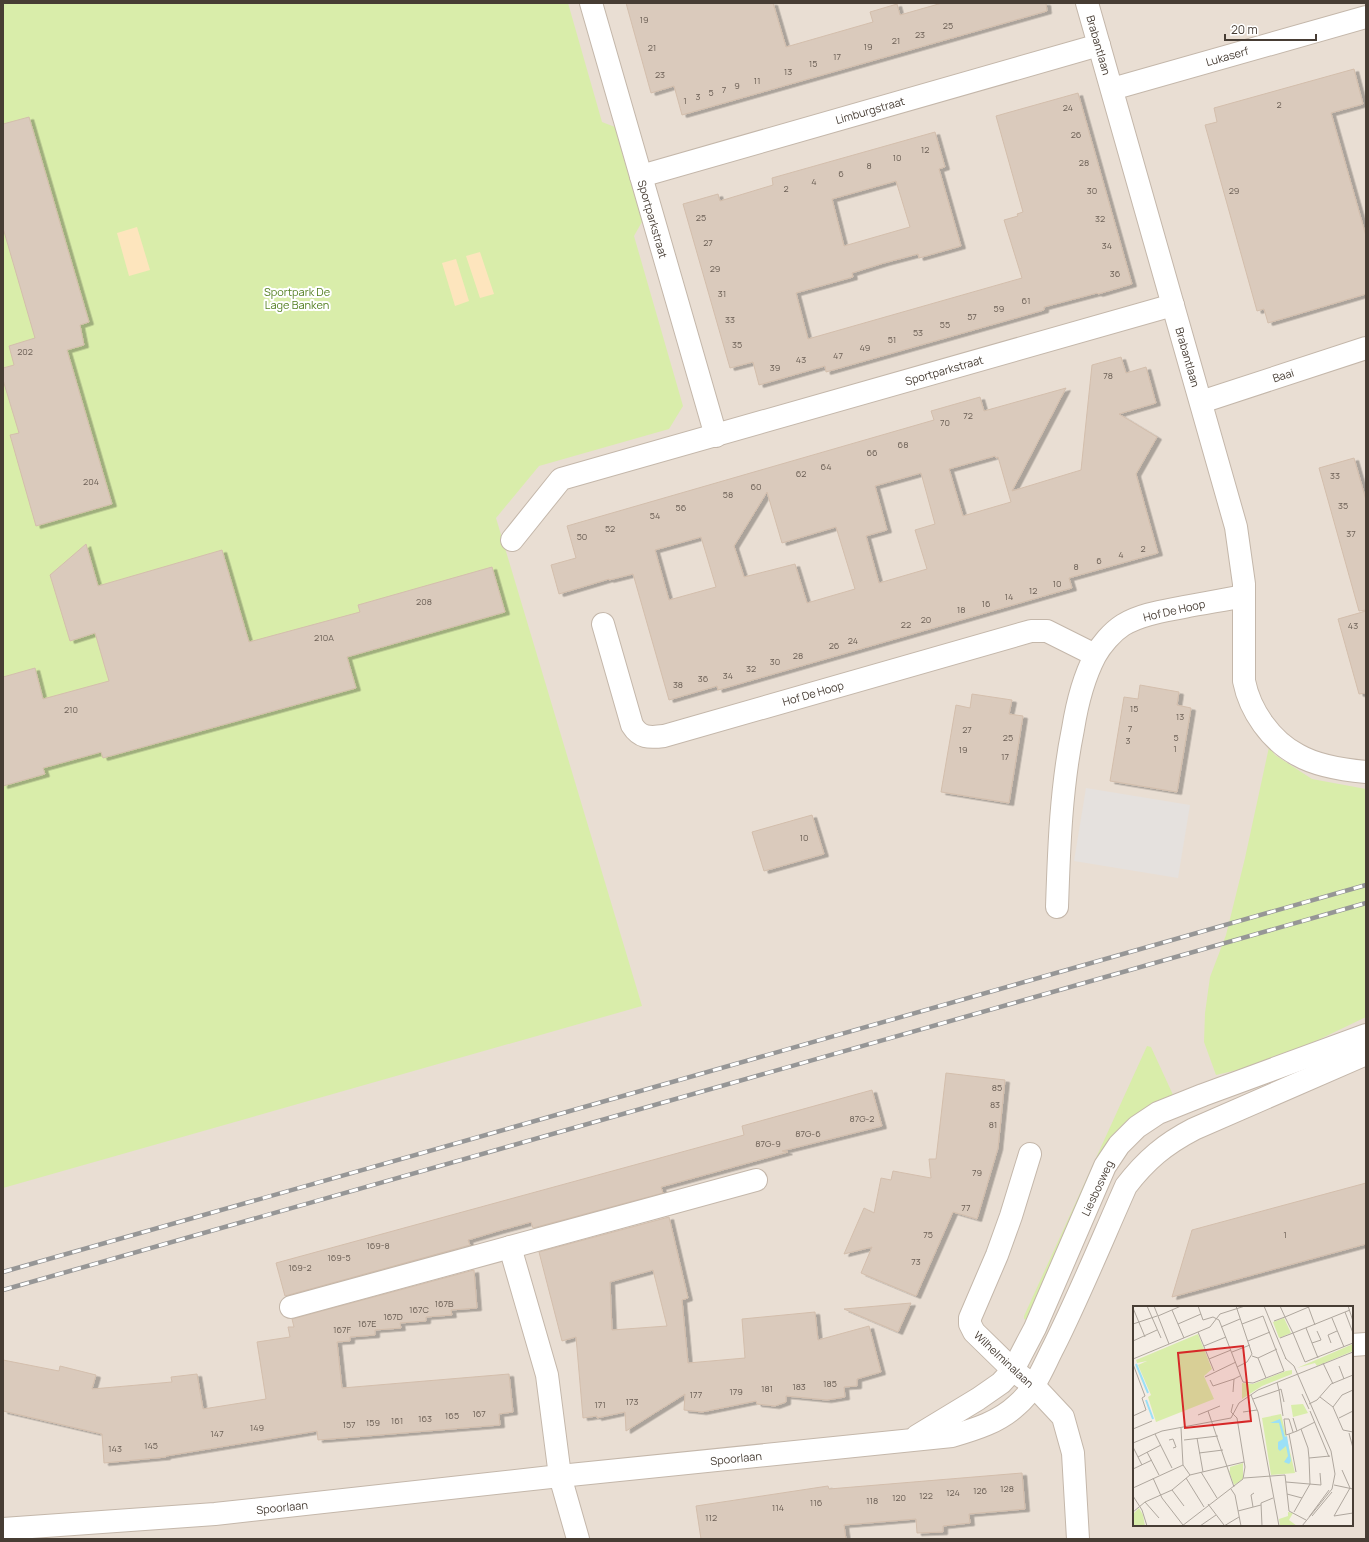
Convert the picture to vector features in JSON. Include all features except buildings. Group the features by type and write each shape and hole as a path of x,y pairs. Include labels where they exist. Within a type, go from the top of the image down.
{"street":[{"name":"Sportparkstraat","path":"591,3 716,436"},
{"name":"Brabantlaan","path":"1087,3 1236,527 1244,584 1244,681 1247,694 1258,715 1272,735 1284,746 1299,756 1322,764 1366,772"},
{"name":"Lukaserf","path":"1112,89 1366,17"},
{"name":"Limburgstraat","path":"641,176 1099,45"},
{"name":"Sportparkstraat","path":"512,540 561,479 1173,305"},
{"name":"Baai","path":"1201,402 1366,348"},
{"name":"Hof De Hoop","path":"1057,907 1060,822 1066,765 1078,701 1084,681 1095,655 1109,638 1123,625 1133,620 1157,612 1244,596"},
{"name":"Hof De Hoop","path":"603,624 632,725 637,732 654,738 1031,631 1047,631 1095,655"},
{"name":"Liesbosweg","path":"1013,1370 1034,1328 1105,1166 1119,1145 1137,1127 1158,1113 1366,1035"},
{"path":"1034,1386 1061,1331 1126,1186 1139,1169 1174,1139 1366,1054"},
{"name":"Wilhelminalaan","path":"1030,1154 1011,1216 970,1318 970,1324 974,1332 1013,1370 1034,1386 1064,1416 1073,1453 1078,1539"},
{"path":"290,1307 756,1180"},
{"path":"510,1247 547,1376 560,1476 578,1539"},
{"path":"1353,1345 1366,1344"},
{"name":"Spoorlaan","path":"912,1439 978,1399 1001,1383 1013,1370"},
{"name":"Spoorlaan","path":"3,1529 215,1514 560,1476 952,1436 995,1421 1018,1405 1034,1386"}],"shaded area":[{"path":"3,3 1366,3 1366,1539 3,1539"},
{"path":"1086,788 1190,805 1178,878 1074,861"}],"green space":[{"name":"Sportpark De Lage Banken","path":"3,3 568,3 602,122 615,127 643,220 634,236 683,406 669,429 539,466 496,518 642,1006 3,1188"},
{"path":"1269,747 1275,755 1312,779 1366,789 1366,1017 1316,1041 1259,1065 1216,1075 1204,1042 1205,1013 1210,977 1226,935 1245,858"},
{"path":"1147,1046 1151,1047 1174,1097 1143,1111 1027,1320 1024,1319 1024,1316"}],"sand":[{"path":"137,227 150,270 129,276 117,233"},
{"path":"480,252 494,294 480,298 466,256"},
{"path":"456,259 469,301 455,306 442,263"}],"railway":[{"path":"3,1272 1366,885"},
{"path":"3,1290 1366,903"}]}
